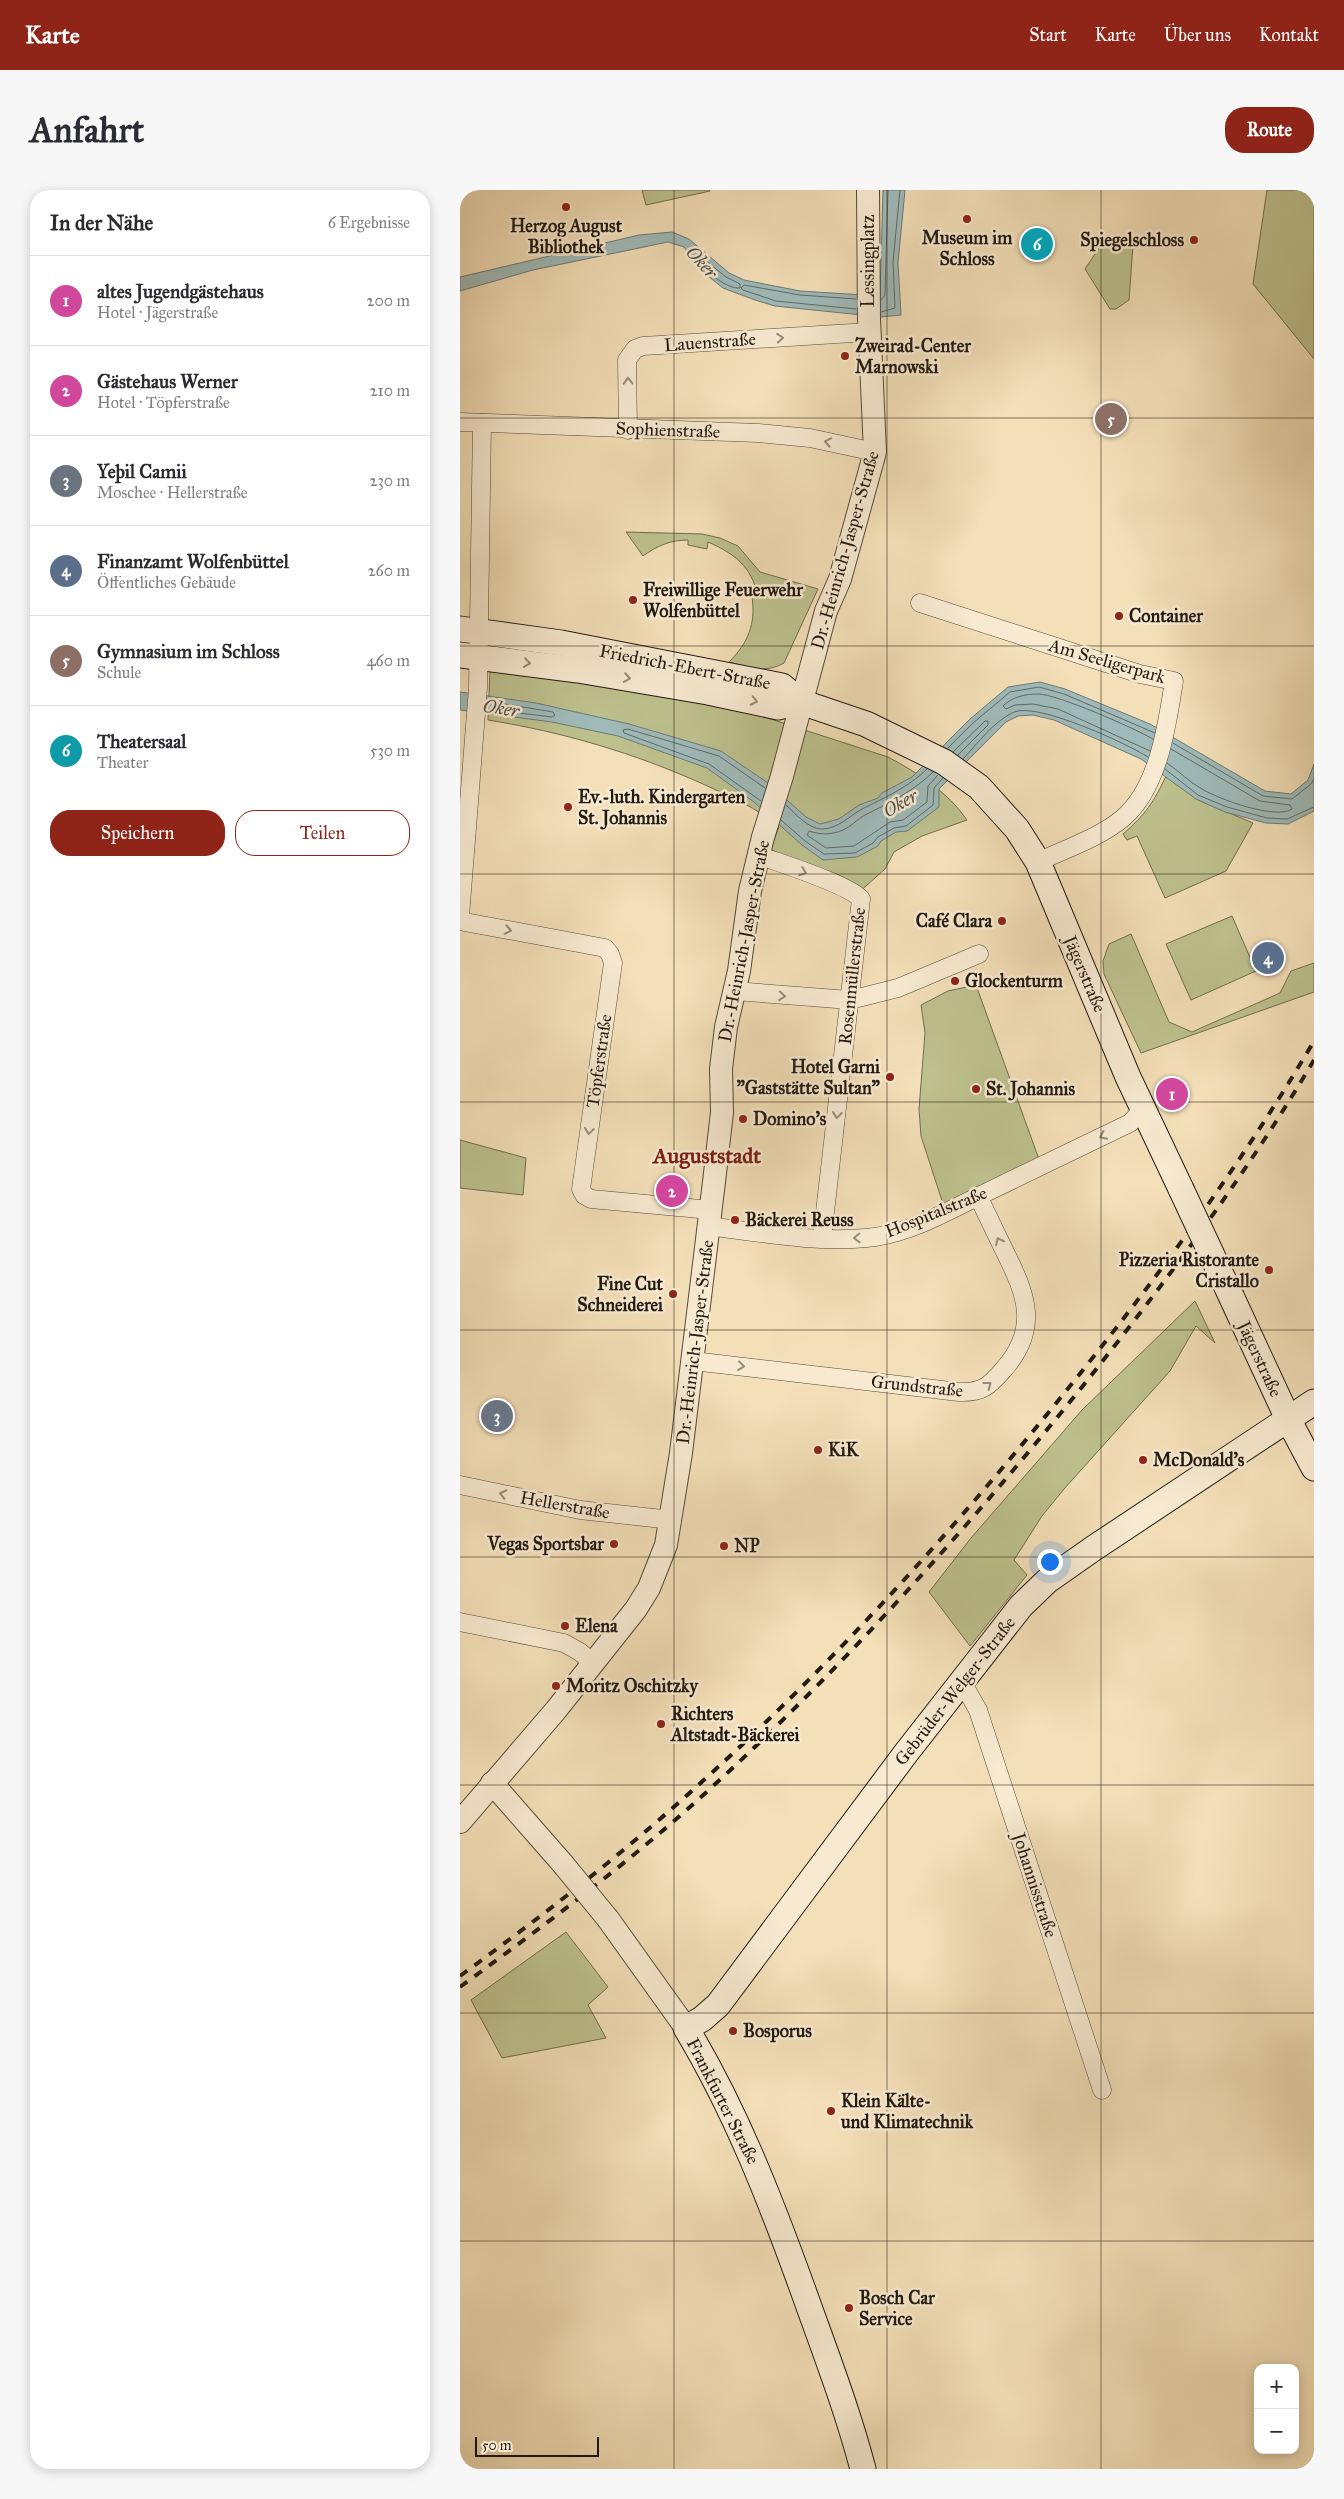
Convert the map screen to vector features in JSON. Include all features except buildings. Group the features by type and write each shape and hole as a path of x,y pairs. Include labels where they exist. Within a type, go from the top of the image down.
{"main road":[{"name":"Friedrich-Ebert-Straße","path":"470,630 561,643 782,686 801,702"},
{"name":"Friedrich-Ebert-Straße","path":"470,656 680,687 778,707 801,702"},
{"name":"Jägerstraße","path":"801,702 866,724 931,754 965,775 1000,807 1017,829 1038,862 1143,1109 1289,1420 1314,1468"},
{"name":"Gebrüder-Welger-Straße","path":"686,2028 702,2019 718,2005 906,1753 1021,1606 1047,1581 1314,1402"},
{"name":"Frankfurter Straße","path":"686,2028 717,2084 765,2187 840,2393 863,2469"}],"street":[{"name":"Lessingplatz","path":"868,190 869,325"},
{"name":"Lauenstraße","path":"628,430 627,360 635,349 643,346 869,325"},
{"name":"Dr.-Heinrich-Jasper-Straße","path":"460,1822 556,1710 636,1609 650,1588 666,1545 672,1520 710,1218 722,1112 721,1069 726,1027 758,855 782,776 826,611 840,579 875,452 869,325"},
{"name":"Sophienstraße","path":"460,422 628,430 758,433 810,438 875,452"},
{"path":"460,916 478,688 470,656 470,630 482,423"},
{"name":"Am Seeligerpark","path":"920,603 1140,674 1174,681 1169,716 1151,780 1138,802 1123,818 1108,828 1038,862"},
{"name":"Rosenmüllerstraße","path":"758,855 857,894 861,899 862,906 822,1238"},
{"name":"Töpferstraße","path":"460,922 605,948 610,954 613,963 581,1189 584,1195 591,1199 710,1218"},
{"path":"734,991 850,1000 898,988 979,954"},
{"name":"Hospitalstraße","path":"710,1218 822,1238 863,1238 904,1230 1130,1123 1143,1109"},
{"name":"Grundstraße","path":"693,1361 959,1392 972,1392 984,1388 1008,1365 1015,1352 1025,1330 1026,1308 1021,1284 978,1196"},
{"name":"Hellerstraße","path":"460,1485 580,1510 672,1520"},
{"path":"460,1622 564,1644 580,1652 593,1663"},
{"name":"Johannisstraße","path":"962,1682 978,1710 1102,2090"},
{"name":"Frankfurter Straße","path":"492,1783 608,1919 686,2028"}],"green space":[{"path":"642,190 709,190 710,191 646,205"},
{"path":"1267,190 1314,190 1314,359 1253,284"},
{"path":"1131,241 1133,245 1129,300 1116,309 1110,309 1085,269 1103,242"},
{"path":"626,532 702,534 720,538 738,546 760,572 818,589 784,663 763,669 729,662 746,640 753,616 752,597 758,596 751,577 741,562 734,556 708,542 707,549 688,545 688,540 664,544 643,556"},
{"path":"490,670 721,703 888,757 932,784 951,801 967,820 922,836 894,852 885,869 857,894 767,859 779,827 752,808 723,793 624,753 571,737 488,720"},
{"path":"1166,776 1196,799 1253,823 1226,871 1165,898 1137,836 1127,840 1123,834 1148,808"},
{"path":"1232,916 1256,971 1191,1000 1166,944"},
{"path":"1131,934 1169,1022 1192,1032 1280,993 1291,971 1314,963 1314,992 1141,1053 1104,974 1103,961 1109,944"},
{"path":"976,985 1040,1162 945,1210 921,1136 919,1109 925,1033 921,1005 948,991"},
{"path":"460,1140 526,1158 523,1195 460,1188"},
{"path":"1195,1301 1215,1343 1196,1326 1170,1371 1042,1516 1014,1560 1027,1575 970,1646 929,1592 971,1538 1082,1410"},
{"path":"566,1932 608,1987 588,2005 606,2038 502,2058 471,2000"}],"water":[{"name":"Oker","path":"883,190 905,190 898,263 901,315 881,317 775,306 755,300 723,288 698,268 684,247 668,242 533,270 460,291 460,277 639,235 672,232 689,239 729,273 744,280 800,291 880,296"},
{"name":"Oker","path":"1040,682 1065,689 1150,724 1265,791 1291,794 1308,780 1314,764 1314,811 1288,824 1266,823 1225,812 1196,799 1141,759 1054,720 1033,715 1018,716 1006,722 939,789 939,807 907,831 896,832 881,841 878,846 857,857 823,860 802,845 754,802 707,768 618,736 552,722 460,710 460,692 536,703 629,724 721,751 768,783 806,817 820,824 839,819 859,805 878,798 882,793 912,777 970,719 1008,687"}],"railway":[{"path":"460,1976 570,1893 676,1805 781,1707 931,1551 1025,1442 1136,1303 1229,1175 1314,1041"},
{"path":"460,1987 607,1877 691,1806 795,1708 895,1604 1037,1442 1144,1308 1233,1187 1314,1060"}],"place":[{"name":"Herzog August Bibliothek","path":"566,207"},
{"name":"Museum im Schloss","path":"967,219"},
{"name":"Spiegelschloss","path":"1194,240"},
{"name":"Theatersaal","path":"1037,244"},
{"name":"Zweirad-Center Marnowski","path":"845,356"},
{"name":"Gymnasium im Schloss","path":"1111,419"},
{"name":"Freiwillige Feuerwehr Wolfenbüttel","path":"633,600"},
{"name":"Container","path":"1119,616"},
{"name":"Ev.-luth. Kindergarten St. Johannis","path":"568,807"},
{"name":"Café Clara","path":"1002,921"},
{"name":"Finanzamt Wolfenbüttel","path":"1268,958"},
{"name":"Glockenturm","path":"955,981"},
{"name":"Hotel Garni \"Gaststätte Sultan\"","path":"890,1077"},
{"name":"St. Johannis","path":"976,1089"},
{"name":"altes Jugendgästehaus","path":"1172,1094"},
{"name":"Domino's","path":"743,1119"},
{"name":"Gästehaus Werner","path":"672,1191"},
{"name":"Bäckerei Reuss","path":"735,1220"},
{"name":"Pizzeria Ristorante Cristallo","path":"1269,1270"},
{"name":"Fine Cut Schneiderei","path":"673,1294"},
{"name":"Yeþil Camii","path":"497,1416"},
{"name":"KiK","path":"818,1450"},
{"name":"McDonald's","path":"1143,1460"},
{"name":"Vegas Sportsbar","path":"614,1544"},
{"name":"NP","path":"724,1546"},
{"name":"Elena","path":"565,1626"},
{"name":"Moritz Oschitzky","path":"556,1686"},
{"name":"Richters Altstadt-Bäckerei","path":"661,1724"},
{"name":"Bosporus","path":"733,2031"},
{"name":"Klein Kälte- und Klimatechnik","path":"831,2111"},
{"name":"Bosch Car Service","path":"849,2308"}],"district":[{"name":"Auguststadt","path":"707,1155"}]}
